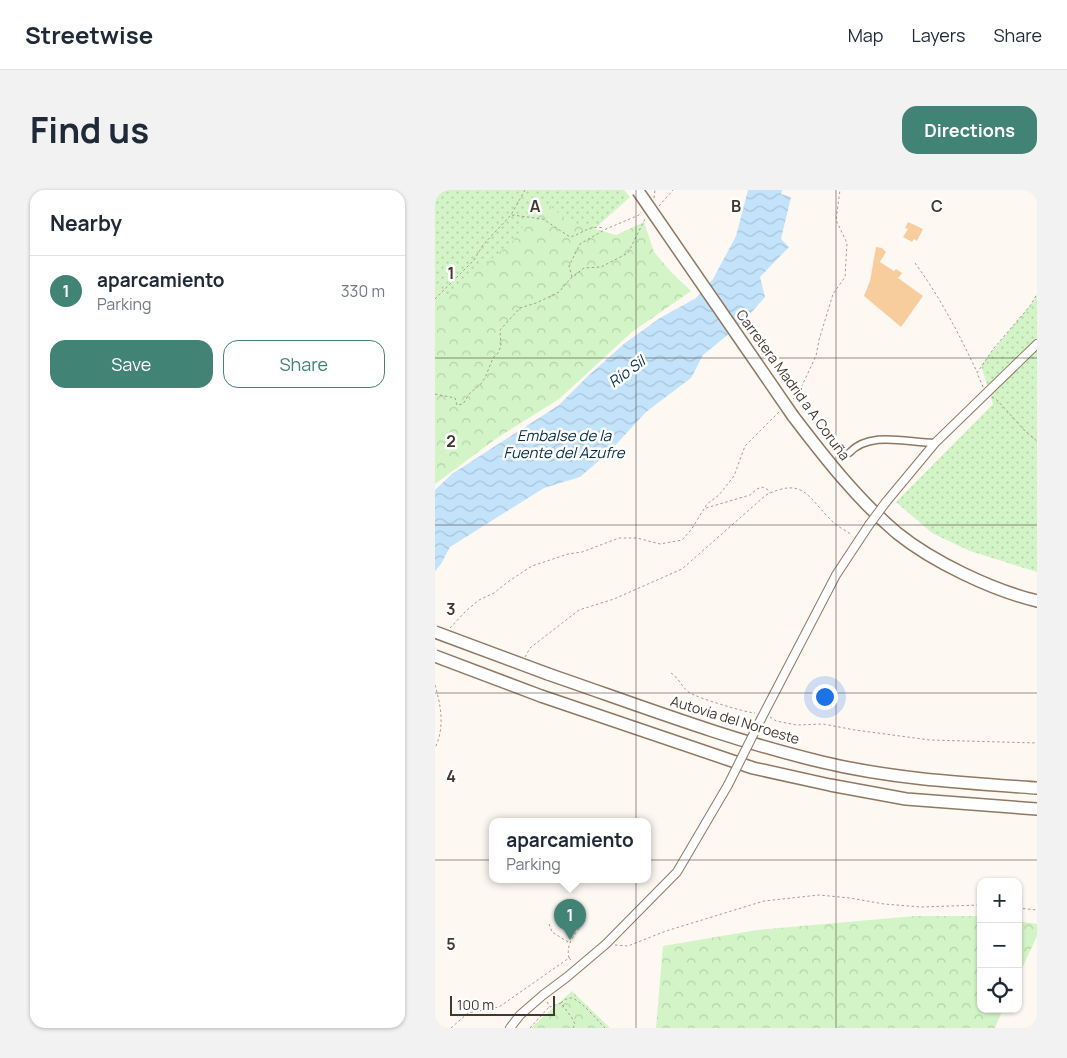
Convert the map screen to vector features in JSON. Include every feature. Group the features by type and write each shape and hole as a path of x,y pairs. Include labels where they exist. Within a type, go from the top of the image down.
{"highway":[{"name":"Carretera Madrid a A Coruña","path":"638,191 793,416 827,460 868,506 898,534 933,558 979,580 1023,598 1037,601"},
{"name":"Autovía del Noroeste","path":"435,632 548,674 745,742 823,763 893,775 963,783 1037,788"},
{"path":"435,656 541,696 753,768 906,799 1037,809"}],"street":[{"path":"510,1028 520,1015 606,944 677,872 728,785 836,575 869,525 935,444 1037,344"},
{"path":"849,453 855,446 877,440 935,444"}],"path":[{"path":"435,299 474,260 483,245 511,215 525,190"},
{"path":"650,203 655,197 655,190"},
{"path":"659,206 673,190"},
{"path":"790,401 798,394 816,356 833,294 845,277 847,243 836,220 840,190"},
{"path":"572,277 569,266 580,244 606,229 639,215 645,209"},
{"path":"511,215 543,219 570,237 580,234 586,229 595,227 606,229"},
{"path":"435,394 455,398 457,405 463,404 485,378 493,358 501,346 500,330 504,324 520,308 559,292 572,277 584,268 601,267 628,253 646,218"},
{"path":"915,263 931,284 959,334 986,394 997,400 1026,432 1037,441"},
{"path":"977,373 994,348 1030,306 1037,294"},
{"path":"449,630 479,600 494,593 532,566 568,554 582,552 619,538 637,538 660,544 682,540 705,508 735,476 745,446 783,408"},
{"path":"705,508 750,495 762,487 770,493"},
{"path":"525,658 530,648 579,610 614,599 681,570 770,493 780,489 798,488 809,495 831,521 859,540"},
{"path":"671,673 691,693 750,713 797,725 823,724 930,740 1037,743"},
{"path":"435,685 441,706 441,726 435,748"},
{"path":"606,944 628,946 666,931 764,901 819,895 921,907 977,905"},
{"path":"1022,908 1037,910"},
{"path":"579,967 569,958 567,951 569,942 587,919"},
{"path":"549,924 552,932 569,942"},
{"path":"451,1028 467,1013 499,1007 569,958"},
{"path":"543,995 550,1007"},
{"path":"530,1028 550,1007 571,998 577,1000 605,1028"},
{"path":"561,1003 575,1024 573,1028"}],"green space":[{"path":"435,190 624,190 630,197 566,254 435,362"},
{"path":"542,199 568,221 616,235 644,222 654,252 691,291 632,332 559,399 497,438 435,484 435,287 445,298 513,241"},
{"path":"1037,295 1037,572 970,551 932,533 896,502 993,404 981,365"},
{"path":"915,916 977,916 977,1013 1001,1013 995,1028 656,1028 663,946 757,930"},
{"path":"1022,922 1037,924 1037,936 1022,968"},
{"path":"572,991 610,1028 531,1028"}],"water":[{"name":"Embalse de la Fuente del Azufre","path":"748,190 782,190 781,194 791,197 781,239 789,247 760,277 765,297 741,324 703,355 691,378 646,412 609,452 580,477 544,488 450,547 435,571 435,490 452,474 559,405 625,343 660,318 696,298 713,279 736,236"}],"building":[{"path":"908,222 923,229 917,241 914,239 912,242 903,237 908,229 905,228"},
{"path":"876,247 882,248 886,252 880,262 894,271 896,269 902,273 898,278 923,296 901,327 864,296 870,281"}],"place":[{"name":"aparcamiento","path":"570,940"}],"water label":[{"name":"Río Sil","path":"627,372"}]}
